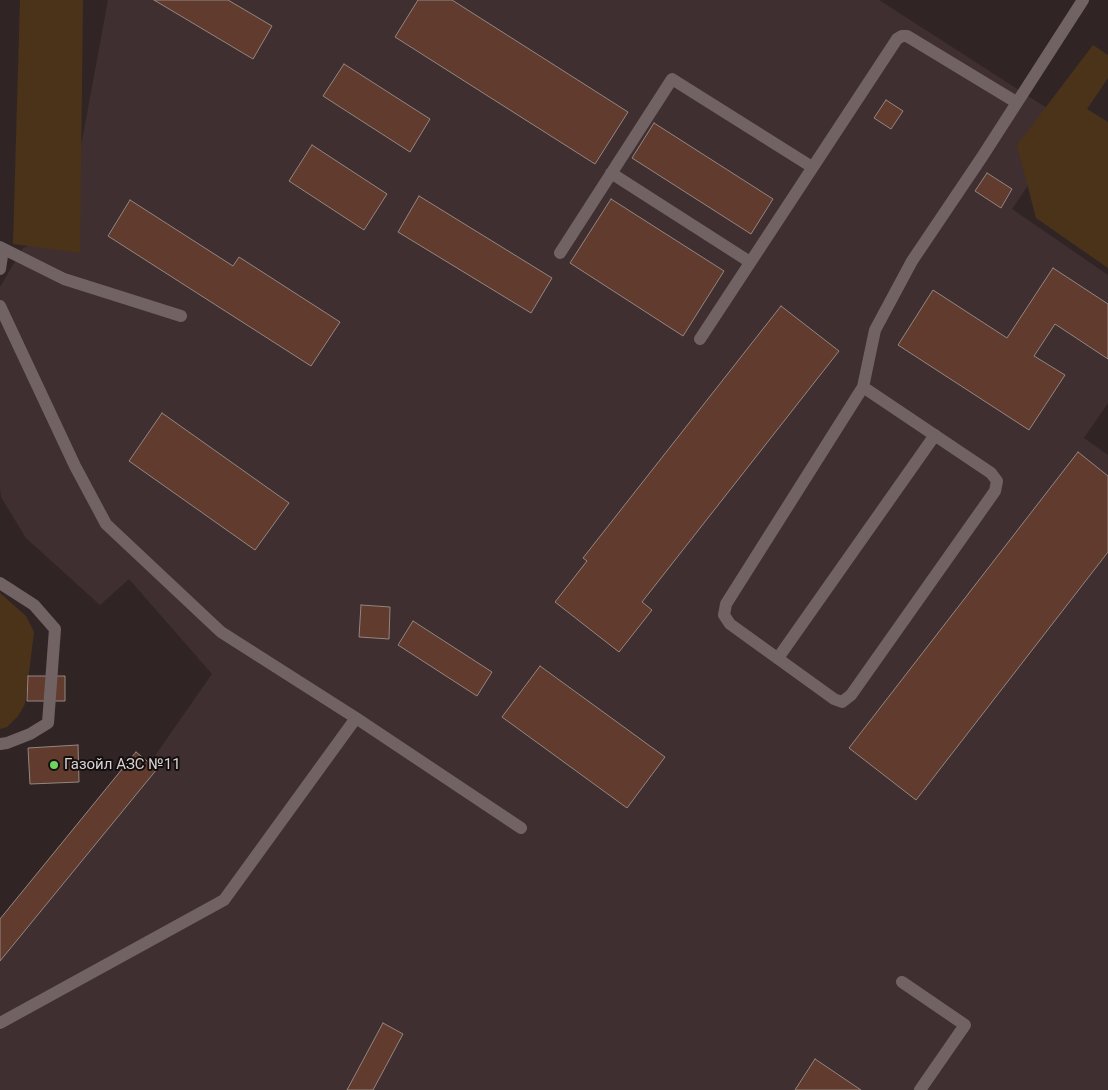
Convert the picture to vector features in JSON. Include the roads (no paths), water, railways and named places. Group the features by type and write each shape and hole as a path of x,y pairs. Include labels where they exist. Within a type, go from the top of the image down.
{"lane":[{"path":"863,387 991,473 997,481 995,491 978,516 851,696 842,702 834,699 730,624 724,615 726,604 863,387 875,330 912,261 1083,0"},
{"path":"700,338 897,39 907,36 1016,102"},
{"path":"560,253 672,79 812,167"},
{"path":"611,173 750,262"},
{"path":"0,269 2,248 64,279 181,316"},
{"path":"0,306 75,466 106,524 221,632 356,718 521,828"},
{"path":"778,658 935,435"},
{"path":"0,583 34,605 55,629 48,723 30,734 0,744"},
{"path":"0,1023 224,900 356,718"},
{"path":"902,982 965,1025 920,1090"}],"place":[{"name":"Газойл АЗС №11","path":"54,765"}]}
